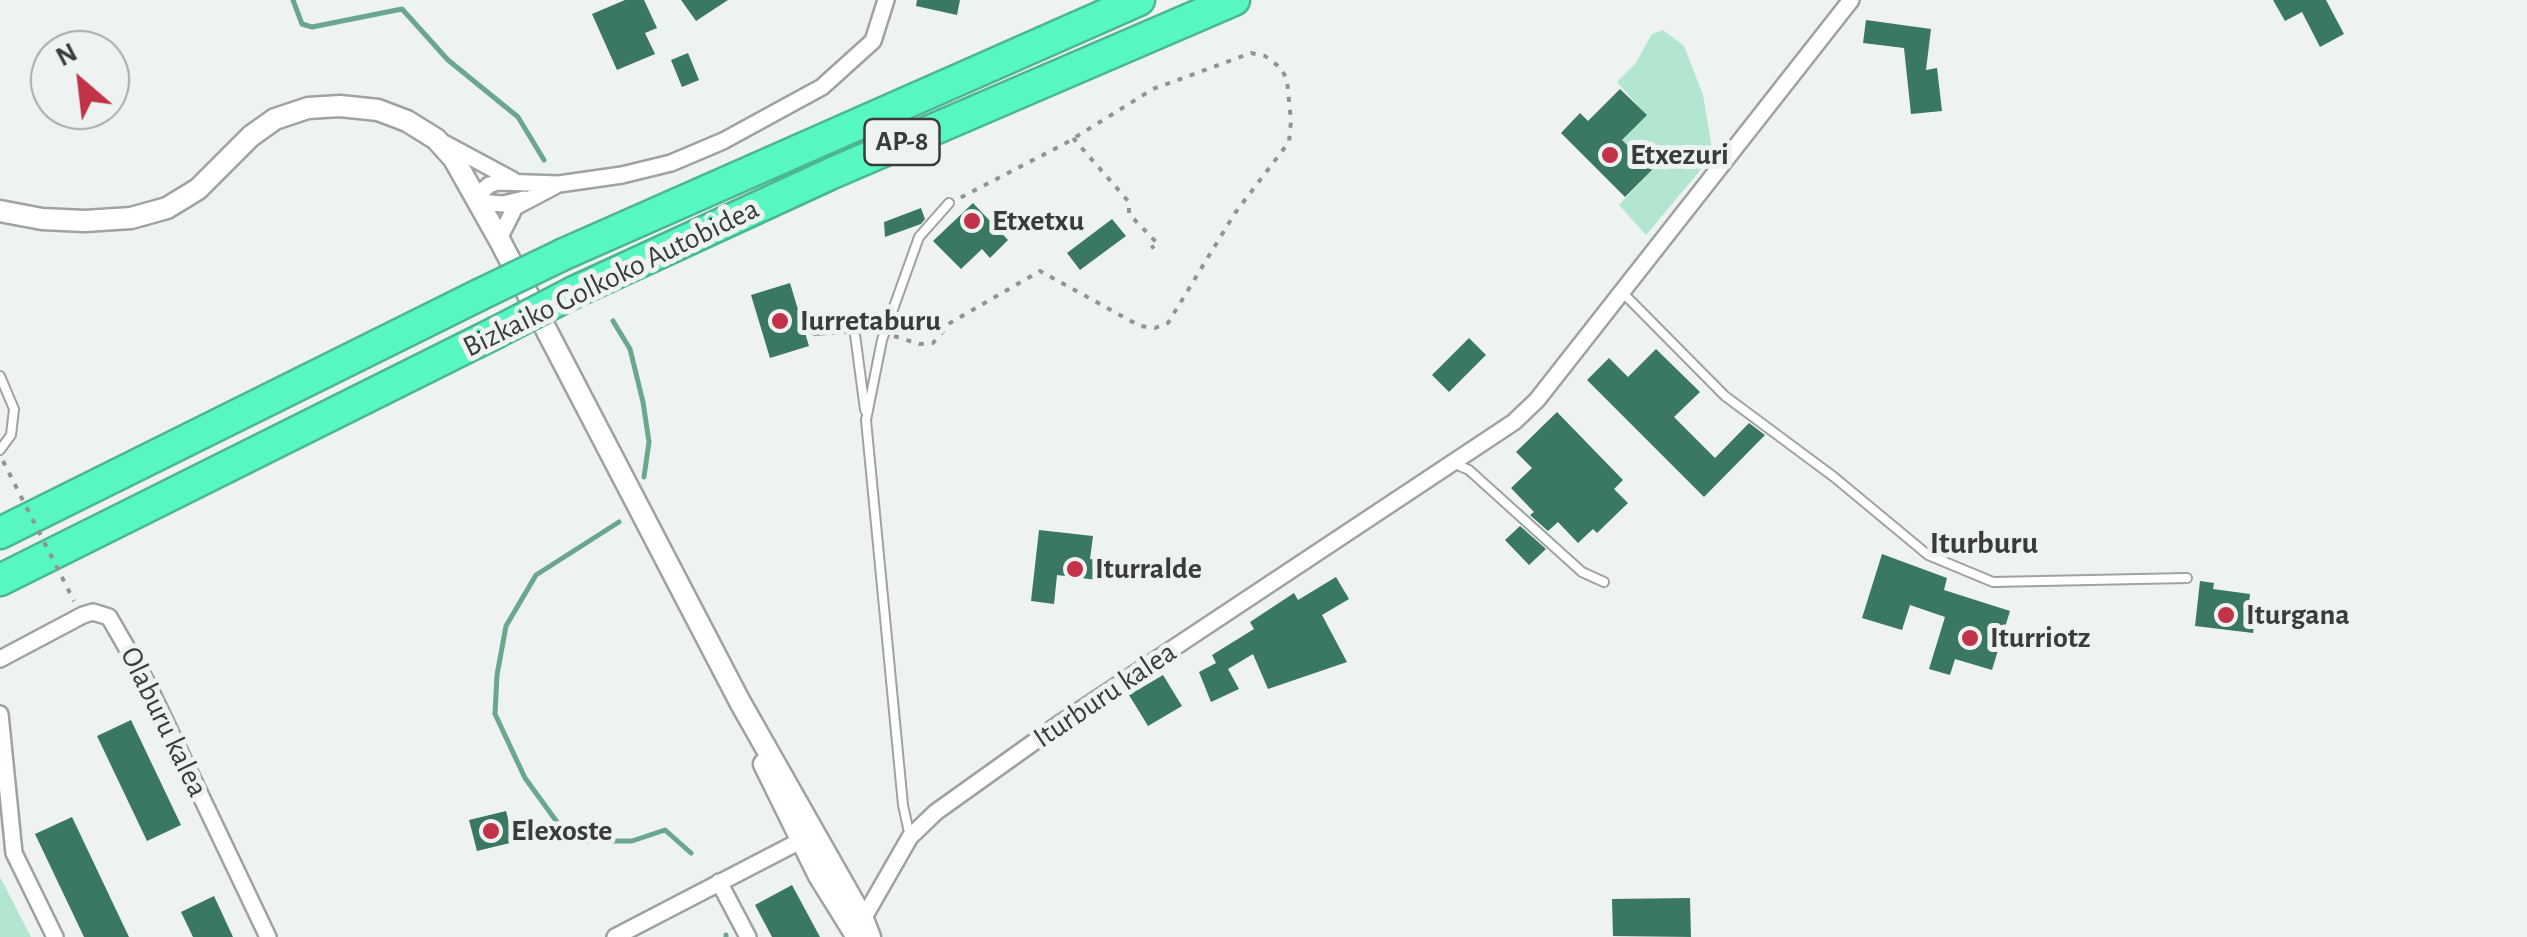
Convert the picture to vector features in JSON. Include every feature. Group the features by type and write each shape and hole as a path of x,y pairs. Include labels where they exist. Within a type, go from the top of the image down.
{"highway":[{"name":"Bizkaiko Golkoko Autobidea","path":"0,534 564,254 1138,0"},
{"name":"Bizkaiko Golkoko Autobidea","path":"0,580 574,292 848,166 1234,0"}],"street":[{"path":"477,199 503,204 559,184 671,164 722,142 822,87 873,41 886,0"},
{"name":"Iturburu kalea","path":"864,932 910,837 936,812 1062,722 1514,422 1537,400 1850,0"},
{"path":"0,211 85,221 131,218 167,208 198,189 275,119 308,108 340,106 378,110 407,120 517,181"},
{"path":"436,139 454,158 499,239 740,702 849,894 864,932"},
{"path":"477,199 489,185 517,181 559,184"},
{"path":"499,239 514,208 529,197"},
{"name":"Olaburu kalea","path":"0,659 83,614 93,612 109,617 147,683 268,937"},
{"path":"740,702 768,776 800,841 864,932"},
{"path":"0,714 14,853 54,937"},
{"path":"770,752 775,774 798,820 800,841"},
{"path":"615,937 800,841"},
{"path":"800,841 813,848 835,882 849,894"},
{"path":"719,882 748,937"}],"lane":[{"path":"866,420 884,333 919,237 949,203"},
{"path":"1622,293 1726,396 1834,476 1928,555 1993,582 2186,578"},
{"path":"815,330 854,328 903,805 910,837"},
{"path":"0,376 14,409 11,435 0,450"},
{"path":"1453,462 1469,470 1582,572 1604,582"}],"path":[{"path":"884,333 920,344 933,343 950,323 1040,271 1140,326 1155,328 1168,323 1235,213 1289,142 1292,120 1288,80 1281,68 1265,56 1251,53 1154,89 1073,138 949,203"},
{"path":"1073,138 1129,202 1129,214 1158,244 1151,248"},
{"path":"3,461 74,602"}],"green space":[{"path":"1663,30 1684,46 1703,95 1713,155 1646,235 1619,205 1652,170 1622,140 1646,115 1617,82 1635,64 1652,34"},
{"path":"0,877 31,937 0,937"}],"building":[{"path":"625,0 644,0 657,28 645,33 655,54 617,70 592,14"},
{"path":"681,0 728,0 696,21"},
{"path":"917,0 960,0 957,15 916,6"},
{"path":"2273,0 2326,0 2344,34 2320,47 2302,12 2285,21"},
{"path":"1866,20 1931,29 1926,70 1937,68 1942,111 1911,114 1904,48 1863,43"},
{"path":"688,53 699,80 682,87 671,60"},
{"name":"Etxezuri","path":"1620,89 1647,115 1622,140 1652,170 1625,197 1561,133 1580,113 1588,121"},
{"name":"Etxetxu","path":"973,203 1008,240 990,258 982,249 961,269 933,241"},
{"path":"921,208 925,219 921,224 885,237 884,222"},
{"path":"1112,219 1126,236 1080,270 1067,253"},
{"name":"Iurretaburu","path":"790,283 809,346 770,358 751,295"},
{"path":"1469,338 1486,355 1449,392 1432,375"},
{"path":"1656,349 1700,392 1674,417 1715,458 1749,423 1765,435 1704,497 1587,380 1609,358 1628,377"},
{"path":"1557,412 1623,480 1614,489 1628,503 1597,533 1593,529 1578,543 1558,522 1548,531 1530,515 1534,512 1511,488 1532,468 1516,452"},
{"path":"1520,526 1546,549 1529,565 1505,540"},
{"name":"Iturralde","path":"1039,530 1093,536 1090,559 1116,562 1114,582 1057,575 1054,604 1031,601"},
{"name":"Iturriotz","path":"1882,554 1947,578 1944,590 2010,611 1992,670 1955,659 1950,675 1929,669 1945,617 1910,605 1902,630 1862,618"},
{"path":"1336,577 1349,599 1322,615 1347,662 1268,689 1253,654 1228,669 1239,689 1211,702 1199,672 1216,663 1212,655 1254,629 1250,622 1294,593 1298,600"},
{"name":"Iturgana","path":"2200,581 2214,583 2213,589 2250,594 2249,603 2257,603 2253,633 2195,626"},
{"path":"1163,675 1182,706 1148,726 1129,695"},
{"path":"131,720 181,825 147,841 97,736"},
{"name":"Elexoste","path":"506,811 514,842 477,851 469,820"},
{"path":"72,817 129,937 84,937 35,834"},
{"path":"792,885 820,937 772,937 755,905"},
{"path":"214,896 233,937 193,937 181,912"},
{"path":"1690,898 1691,937 1613,936 1612,899"}],"waterway":[{"path":"293,0 302,24 312,27 402,9 448,60 518,117 544,160"},
{"path":"613,321 630,349 643,402 649,442 644,477"},
{"path":"619,522 536,575 506,626 495,714 525,778 557,822 587,841 632,841 665,830 691,853"}],"place":[{"name":"Etxezuri","path":"1610,155"},
{"name":"Etxetxu","path":"972,221"},
{"name":"Iurretaburu","path":"780,321"},
{"name":"Iturralde","path":"1075,569"},
{"name":"Iturgana","path":"2226,615"},
{"name":"Iturriotz","path":"1970,638"},
{"name":"Elexoste","path":"491,831"}],"district":[{"name":"Iturburu","path":"1984,543"}]}
